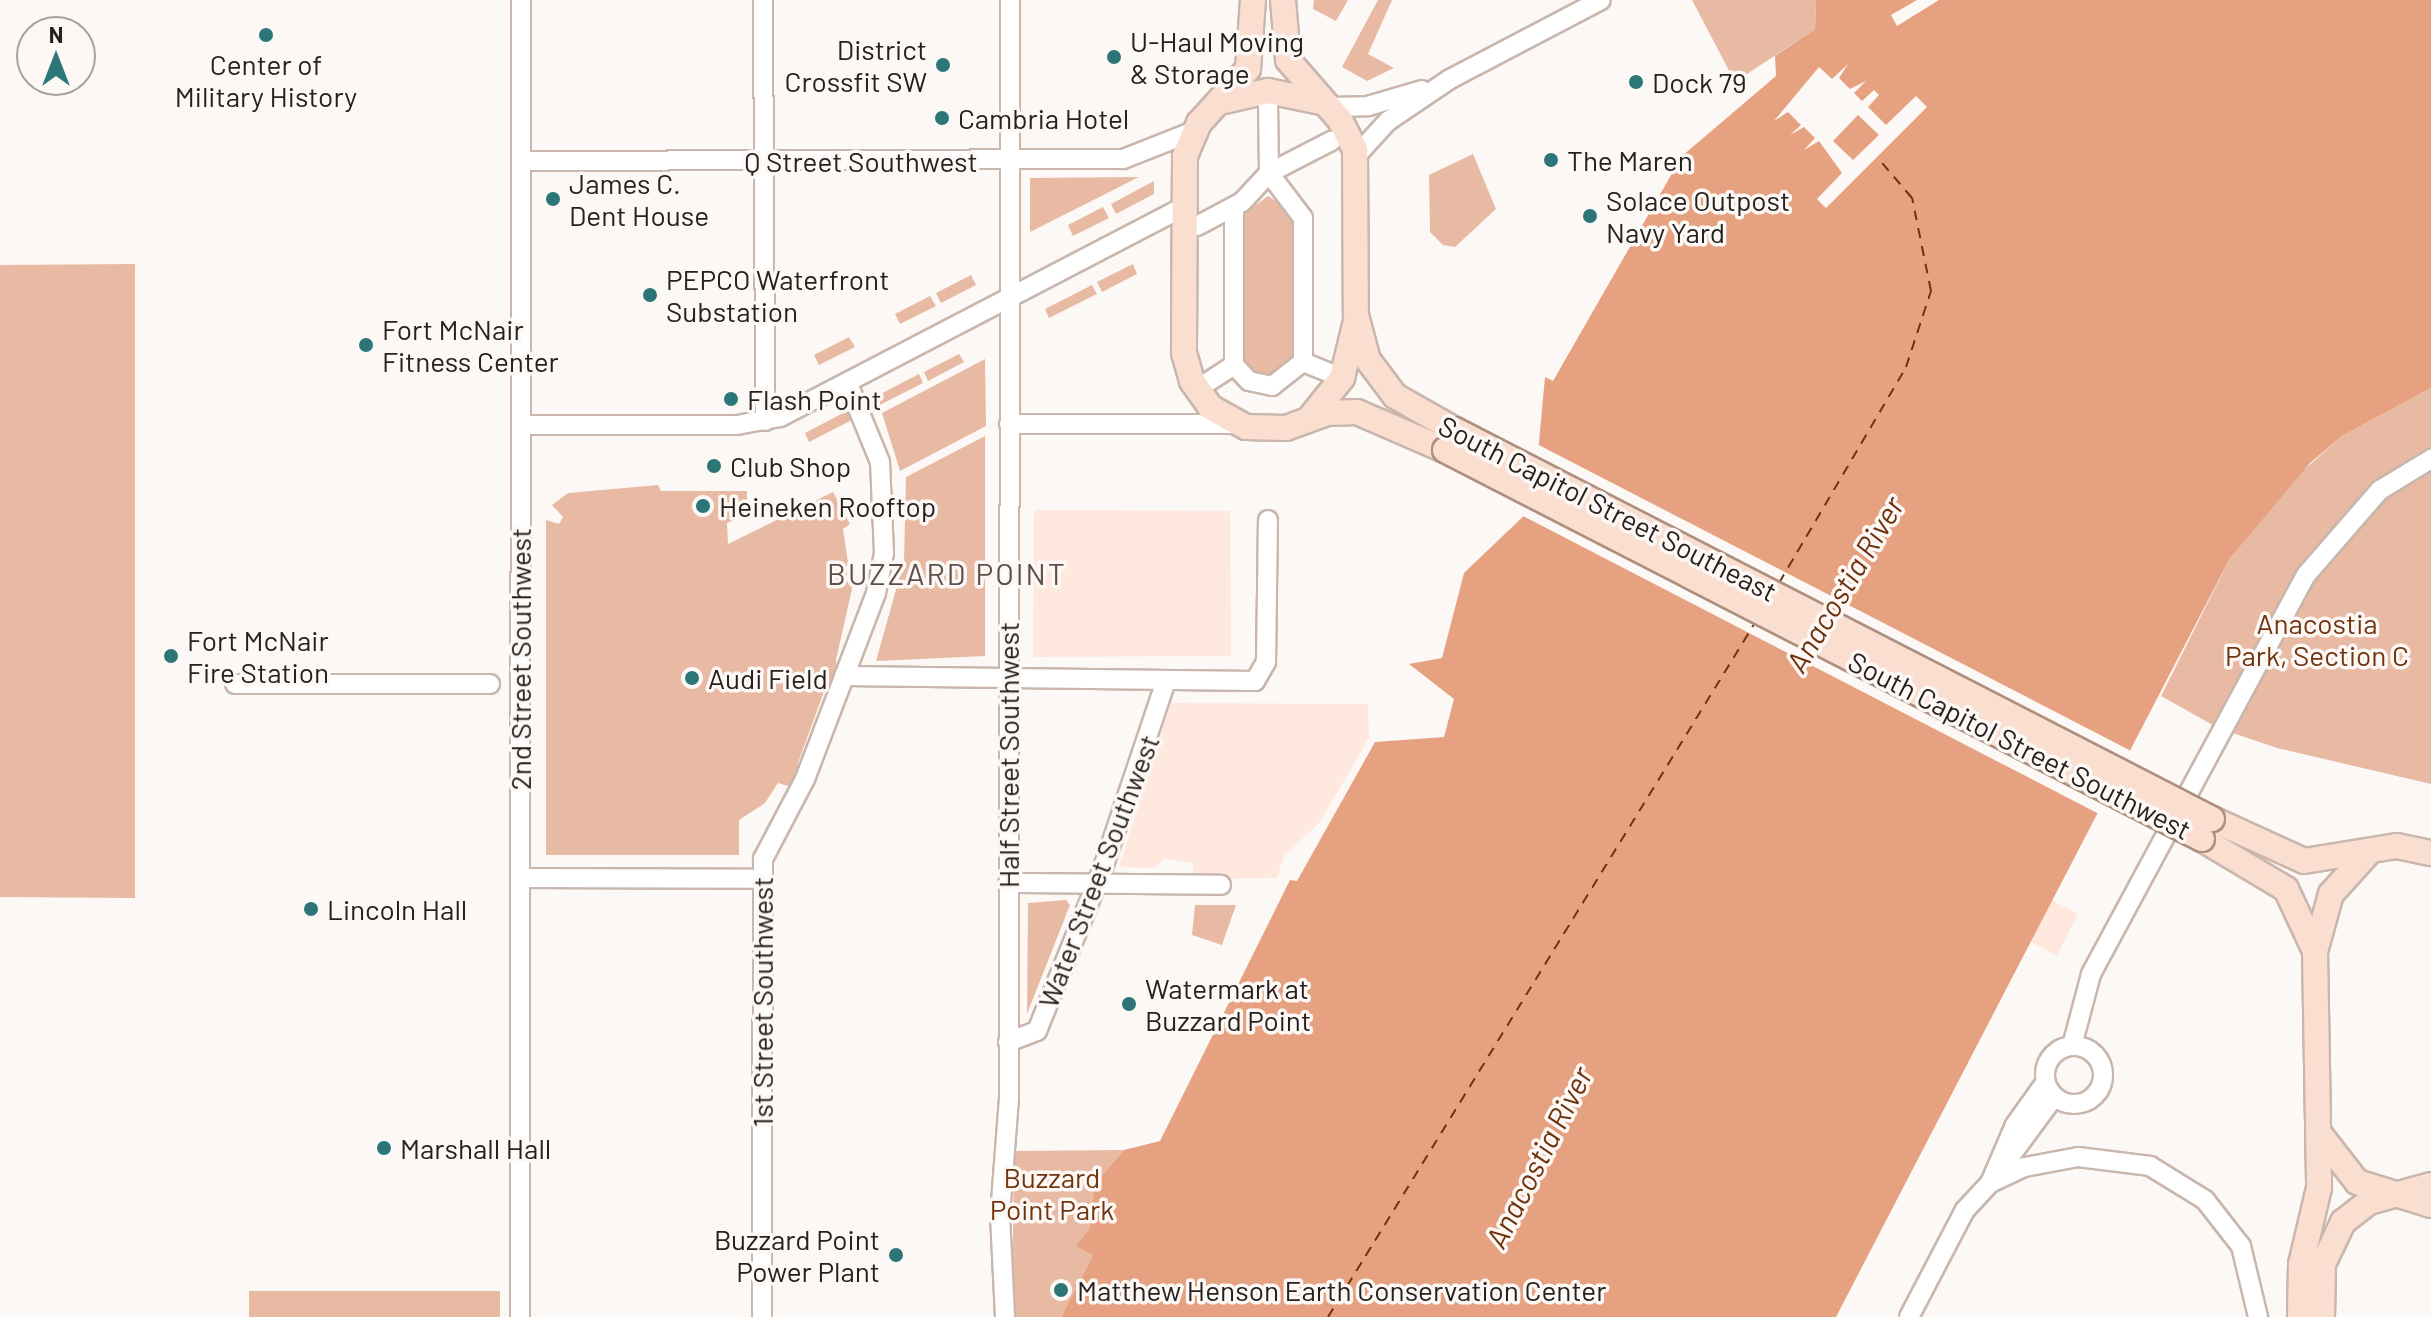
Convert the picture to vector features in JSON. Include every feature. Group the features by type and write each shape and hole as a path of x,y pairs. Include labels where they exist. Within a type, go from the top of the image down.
{"main road":[{"path":"1253,0 1251,60 1194,131 1185,363 1203,400 1236,424 1274,430 1337,411 1370,414 1450,440"},
{"name":"South Capitol Street Southeast","path":"1283,0 1288,60 1326,105 1356,156 1356,315 1381,383 1450,440 2207,829 2296,860 2397,846 2431,853"},
{"path":"1218,104 1268,91 1326,105"},
{"path":"1307,420 1342,378 1356,315"},
{"name":"South Capitol Street Southwest","path":"2207,829 2286,889 2315,951 2318,1198 2301,1264 2300,1317"},
{"path":"2315,951 2331,894 2369,851"},
{"path":"2316,1127 2349,1176 2431,1205"},
{"path":"2322,1317 2323,1264 2338,1230 2362,1206 2431,1185"}],"street":[{"name":"2nd Street Southwest","path":"520,1317 521,0"},
{"path":"763,0 765,421"},
{"name":"Half Street Southwest","path":"1005,1317 1000,1215 1008,1042 1010,0"},
{"path":"1356,156 1388,121 1450,79 1601,0"},
{"path":"1326,105 1388,102 1450,79"},
{"path":"1268,101 1269,173 1303,218 1303,362"},
{"name":"Q Street Southwest","path":"521,161 1131,159 1194,131"},
{"path":"521,425 765,421 848,384 1009,301 1190,216 1234,208 1269,173 1331,141"},
{"path":"1234,208 1234,365 1249,381 1272,386 1303,362"},
{"path":"1303,362 1333,374"},
{"path":"1208,382 1234,365"},
{"name":"1st Street Southwest","path":"762,1317 762,879 769,843 798,797 880,580 886,506 875,442 848,384"},
{"path":"1009,424 1236,424"},
{"path":"2072,1046 2091,974 2306,575 2380,490 2431,459"},
{"path":"844,676 1166,681 1262,676 1268,520"},
{"name":"Water Street Southwest","path":"1008,1042 1037,1031 1096,883 1166,681"},
{"path":"235,684 490,684"},
{"path":"520,878 762,879"},
{"path":"1008,883 1221,885"},
{"path":"1909,1317 1965,1210 1990,1183 2015,1125 2050,1090 2053,1054 2072,1046 2096,1055 2103,1081 2087,1101 2050,1090"},
{"path":"1990,1183 2056,1158 2117,1158 2168,1173 2205,1200 2241,1246 2258,1317"}],"shaded area":[{"path":"1034,510 1230,511 1231,656 1033,657"},
{"path":"1171,703 1368,704 1369,738 1320,822 1284,856 1277,878 1194,879 1193,863 1164,859 1154,868 1119,867"},
{"path":"1996,870 2078,914 2057,956 2031,942"}],"green space":[{"path":"1314,0 1348,0 1336,21 1313,9"},
{"path":"1378,0 1392,0 1368,54 1394,68 1367,81 1342,67"},
{"path":"1692,0 1816,0 1815,29 1735,82"},
{"path":"1473,154 1496,209 1455,247 1443,245 1430,232 1429,175"},
{"path":"1139,177 1030,232 1030,178"},
{"path":"1154,181 1154,194 1116,214 1111,204"},
{"path":"1268,196 1295,213 1298,356 1268,382 1241,366 1239,217"},
{"path":"1103,207 1109,218 1073,236 1068,225"},
{"path":"135,264 135,898 0,897 0,265"},
{"path":"1133,264 1137,274 1102,292 1097,282"},
{"path":"971,275 976,285 941,303 936,293"},
{"path":"1092,285 1097,294 1049,318 1045,309"},
{"path":"930,296 936,306 900,324 895,314"},
{"path":"849,337 855,347 819,365 814,355"},
{"path":"959,354 964,362 928,381 924,372"},
{"path":"985,359 986,426 900,471 882,413"},
{"path":"919,374 923,383 874,408 869,400"},
{"name":"Anacostia Park, Section C","path":"2431,388 2431,784 2277,748 2218,728 2161,696 2230,558 2280,491 2342,436"},
{"path":"847,411 852,420 809,442 805,433"},
{"path":"985,436 985,656 876,661 904,561 906,477"},
{"name":"Audi Field","path":"658,485 661,491 747,491 747,514 727,523 728,544 833,492 850,524 843,529 852,589 836,660 838,686 826,686 798,763 798,789 778,783 765,803 739,820 739,855 546,855 546,520 559,524 563,517 552,505 568,493"},
{"path":"1066,900 1070,905 1027,1014 1028,903"},
{"path":"1195,905 1236,905 1222,945 1192,935"},
{"name":"Buzzard Point Park","path":"1124,1150 1095,1183 1093,1255 1061,1317 1012,1317 1014,1151"},
{"path":"249,1291 500,1291 500,1317 249,1317"}],"water":[{"name":"Anacostia River","path":"1816,0 2431,0 2431,388 2342,436 2310,463 2230,558 1836,1317 1061,1317 1093,1255 1076,1246 1090,1228 1095,1183 1124,1150 1160,1141 1290,880 1297,881 1375,742 1444,737 1454,699 1409,664 1442,658 1464,573 1533,507 1545,377 1553,381 1682,156 1776,76 1775,56 1815,29"}],"pier":[{"path":"1917,0 1939,0 1897,26 1891,15"},
{"path":"1848,64 1839,78 1850,89 1866,81 1854,93 1862,101 1874,90 1879,95 1868,107 1886,125 1916,96 1927,107 1826,208 1817,199 1842,173 1819,141 1804,150 1815,138 1804,127 1790,135 1801,125 1788,112 1774,121 1819,67 1832,79","holes":["1858,115 1879,135 1853,160 1833,141"]},
{"path":"1531,441 2135,753 2101,815 1519,514 1530,505"}],"ferry route":[{"path":"1779,583 1906,367 1931,291 1912,198 1877,157"},
{"path":"1328,1317 1755,623"}],"place":[{"name":"Center of Military History","path":"266,35"},
{"name":"U-Haul Moving & Storage","path":"1114,57"},
{"name":"District Crossfit SW","path":"943,65"},
{"name":"Dock 79","path":"1636,82"},
{"name":"Cambria Hotel","path":"942,118"},
{"name":"The Maren","path":"1551,160"},
{"name":"James C. Dent House","path":"553,199"},
{"name":"Solace Outpost Navy Yard","path":"1590,216"},
{"name":"PEPCO Waterfront Substation","path":"650,295"},
{"name":"Fort McNair Fitness Center","path":"366,345"},
{"name":"Flash Point","path":"731,399"},
{"name":"Club Shop","path":"714,466"},
{"name":"Heineken Rooftop","path":"703,506"},
{"name":"Fort McNair Fire Station","path":"171,656"},
{"name":"Audi Field","path":"692,678"},
{"name":"Lincoln Hall","path":"311,909"},
{"name":"Watermark at Buzzard Point","path":"1129,1004"},
{"name":"Marshall Hall","path":"384,1148"},
{"name":"Buzzard Point Power Plant","path":"896,1255"},
{"name":"Matthew Henson Earth Conservation Center","path":"1061,1290"}],"district":[{"name":"BUZZARD POINT","path":"947,573"}]}
